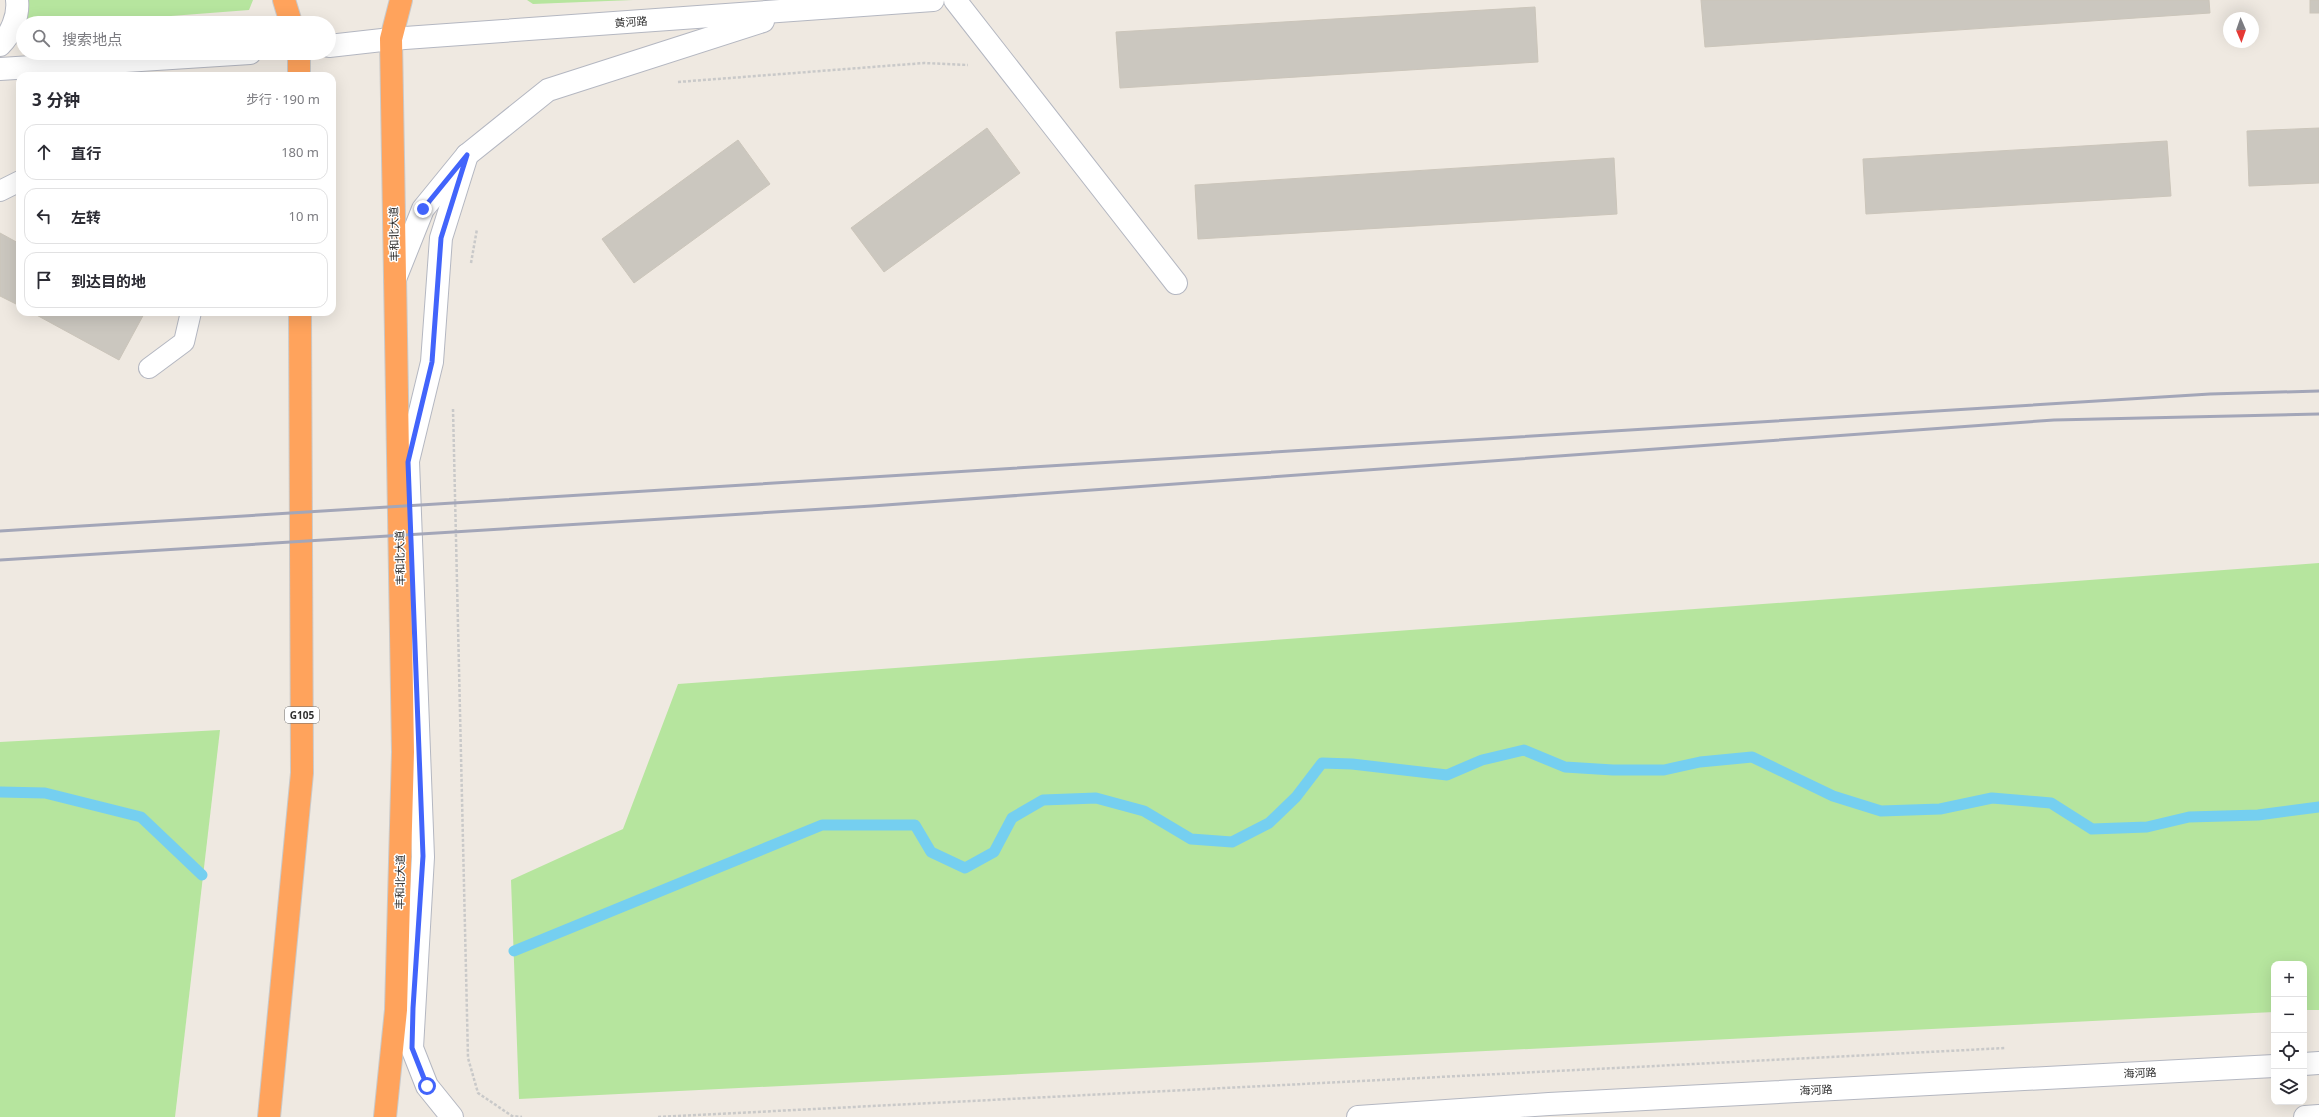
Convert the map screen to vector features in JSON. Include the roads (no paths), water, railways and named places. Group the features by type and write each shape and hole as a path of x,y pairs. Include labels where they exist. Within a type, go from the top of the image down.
{"highway":[{"path":"284,0 289,16"},
{"name":"丰和北大道","path":"385,1117 396,1010 403,752 391,39 400,0"},
{"path":"299,60 299,72"},
{"name":"G105","path":"269,1117 302,773 300,316"}],"street":[{"path":"0,45 7,38 18,10 17,0"},
{"name":"黄河路","path":"336,45 391,39 790,5 933,0"},
{"path":"955,0 1176,283"},
{"path":"395,279 423,209 467,155 548,90 790,5"},
{"path":"0,69 141,60"},
{"path":"0,74 16,77"},
{"path":"452,1117 427,1086 412,1048 413,1008 423,856 408,462 432,362 441,238 467,155"},
{"path":"2307,1064 2319,1063"},
{"name":"海河路","path":"1358,1117 1565,1104 2271,1066"},
{"path":"2305,1117 2319,1116"}],"lane":[{"path":"0,191 16,183"},
{"path":"149,368 184,342 190,316"}],"waterway":[{"path":"514,951 822,825 915,825 931,852 965,868 994,852 1012,818 1043,800 1096,798 1144,811 1191,839 1232,842 1269,823 1296,797 1322,763 1352,764 1447,775 1482,760 1524,750 1565,767 1613,770 1664,770 1700,762 1752,757 1833,796 1881,811 1940,809 1992,798 2051,803 2092,829 2147,827 2189,817 2258,815 2319,807"},
{"path":"0,792 45,793 141,817 202,875"}],"railway":[{"path":"0,531 2210,394 2319,391"},
{"path":"0,560 872,506 2054,420 2319,414"}]}
